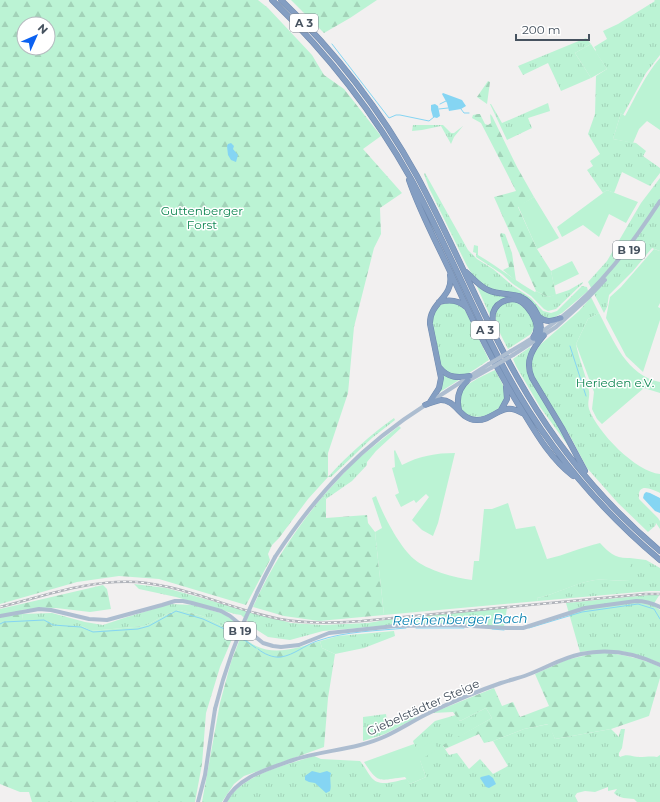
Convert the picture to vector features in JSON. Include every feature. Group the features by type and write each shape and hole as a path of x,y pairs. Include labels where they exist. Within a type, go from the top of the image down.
{"highway":[{"name":"A 3","path":"272,0 321,51 346,82 373,118 404,166 423,200 494,349 513,385 544,434 583,484 613,517 660,560"},
{"name":"A 3","path":"281,0 339,62 376,110 416,175 513,370 560,444 626,520 660,551"},
{"path":"404,166 419,206 449,268 451,280 450,286 447,293 433,310 430,322 440,366 445,373 452,377 469,378"},
{"name":"A 3","path":"449,268 488,352 525,415 551,454 567,471 583,484"},
{"name":"A 3","path":"463,268 487,289 500,294 514,295 524,299 531,305 541,323 543,334"},
{"name":"A 3","path":"439,302 446,300 454,301 462,304 468,310"},
{"path":"494,332 494,312 500,304 506,300 522,302 537,318 552,321 561,318"},
{"path":"535,339 537,318"},
{"path":"535,339 543,334"},
{"path":"543,334 531,353 529,363 531,376 562,428 589,479"},
{"name":"B 19","path":"430,402 441,383 440,366"},
{"name":"B 19","path":"460,412 458,404 459,394 469,378"},
{"path":"500,410 507,399 506,384"},
{"path":"425,405 436,401 445,401 453,404 469,419 477,420 486,418 500,410 514,409 525,415"}],"main road":[{"name":"B 19","path":"594,290 621,257 660,202"},
{"name":"B 19","path":"543,334 562,321 594,290 626,254 660,206"},
{"name":"B 19","path":"543,334 588,296"},
{"name":"B 19","path":"198,802 215,709 230,656 258,590 275,557 308,510 344,470 382,435 425,405 535,339"},
{"path":"0,616 39,609 51,610 89,619 106,620 183,601 221,611 230,616 263,643 281,647 300,645 329,633 395,626 452,625 522,628 585,608 636,601 648,602 660,607"},
{"name":"Giebelstädter Steige","path":"225,802 236,787 246,779 259,773 315,754 365,744 386,736 436,710 502,683 536,672 566,658 580,654 606,651 638,656 660,665"}],"green space":[{"name":"Guttenberger Forst","path":"0,0 258,0 268,8 312,55 324,75 344,89 381,136 363,149 402,193 380,208 381,234 374,248 354,327 348,393 328,453 328,477 308,499 272,545 268,554 270,560 246,605 159,579 119,576 77,582 0,604"},
{"path":"291,0 377,0 324,33"},
{"path":"654,0 660,0 660,55 646,73 623,115 621,113 613,139 636,143 646,151 643,156 660,168 660,173 650,186 622,172 614,193 607,190 603,193 587,170 593,166 590,161 600,154 588,134 595,114 596,76 607,69 594,47 607,39 603,31 618,24 655,1"},
{"path":"586,38 591,44 575,53 591,78 561,91 548,63 523,75 518,66"},
{"path":"591,44 607,69 591,78 575,53"},
{"path":"660,58 660,130 647,121 639,129 633,143 613,139 621,113 625,116 645,79"},
{"path":"488,81 490,82 487,104 477,97"},
{"path":"548,103 550,111 528,118 532,128 507,140 490,104 502,123"},
{"path":"480,114 485,124 488,125 491,123 490,114 492,116 517,167 534,197 518,207 537,249 551,271 556,295 548,297 536,291 494,197 516,191 481,123 472,118 473,115"},
{"path":"413,125 443,125 451,133 454,133 463,126 454,137 451,144 441,126 412,131"},
{"path":"425,173 468,250 477,259 493,269 513,286 531,298 543,311 551,313 557,311 582,286 587,287 588,291 562,313 550,320 542,318 531,302 485,287 473,276 466,264 429,188 424,174"},
{"path":"660,178 660,251 652,248 633,271 609,295 607,307 604,313 588,282 607,261 641,203"},
{"path":"607,190 638,202 626,223 609,214 599,237 583,225 562,237 557,227"},
{"path":"534,197 559,238 537,249 518,206"},
{"path":"501,233 505,234 512,253 516,281 503,270 509,267 500,235"},
{"path":"474,245 478,246 478,255 535,292 536,291 548,297 569,290 583,283 556,309 548,311 502,274 476,257 476,253 473,252"},
{"path":"654,249 660,251 660,303 658,307 660,308 660,320 643,372 626,356 606,318 610,297 621,287"},
{"path":"572,261 579,274 554,286 551,271"},
{"path":"475,282 512,297 506,299 491,318"},
{"path":"591,297 599,313 588,319 576,344 589,391 589,409 600,429 618,449 629,459 650,472 660,474 660,493 645,488 640,490 639,499 658,518 660,521 660,529 656,523 655,526 648,532 618,503 587,468 569,434 536,382 531,371 533,355 541,344 579,311"},
{"path":"514,301 528,311 535,326 531,334 508,349 498,327 496,313 498,307 504,303"},
{"path":"450,302 459,305 465,310 489,360 462,376 449,373 442,366 432,326 433,313 436,308"},
{"name":"Herieden e.V.","path":"599,313 622,355 638,372 648,378 660,382 660,393 644,388 602,424 597,419 592,409 594,392 576,344 588,319"},
{"path":"530,347 531,349 526,367 530,379 575,455 540,407 513,359"},
{"path":"495,370 502,383 505,393 503,402 499,408 479,417 465,413 460,407 460,394 462,390 475,380"},
{"path":"442,371 459,380 440,392 439,391"},
{"path":"394,418 395,420 372,438 331,477 328,477 360,446"},
{"path":"399,426 401,428 376,451 367,462 367,465 352,481 326,499 323,496 355,461"},
{"path":"395,450 402,465 415,459 428,456 455,453 438,523 433,536 422,530 412,520 429,497 426,494 416,503 414,500 401,507 395,495 399,493 392,468 395,467"},
{"path":"323,496 326,499 326,518 367,515 368,523 375,532 384,615 319,621 284,616 253,607 284,549"},
{"path":"376,496 392,530 408,553 419,563 442,573 472,580 474,561 479,561 484,509 492,509 508,503 516,529 535,526 547,559 600,543 613,555 630,558 630,581 588,581 537,598 538,601 384,615 375,532 382,528 372,498"},
{"path":"630,558 646,560 660,568 660,591 538,601 537,598 587,581 630,581"},
{"path":"134,584 166,588 291,623 323,625 368,623 391,619 507,608 504,626 393,625 323,631 290,640 268,637 257,630 241,615 176,597 139,589"},
{"path":"103,585 107,589 111,609 90,612 56,608 21,610 23,619 48,620 52,626 82,626 91,631 145,626 167,614 180,610 202,616 235,632 220,667 206,713 202,764 195,802 32,802 29,792 20,792 0,784 0,609"},
{"path":"660,594 653,605 660,610 660,663 620,651 601,650 580,652 566,603"},
{"path":"170,604 193,605 224,614 239,625 235,632 202,616 180,610 167,614 145,626 91,631 82,626 52,626 47,620 23,620 22,614 52,613 85,622 103,625"},
{"path":"394,631 395,636 364,648 335,654 322,648 320,641 338,636"},
{"path":"241,636 256,646 272,650 288,650 320,641 322,648 335,654 328,698 324,747 244,776 234,784 222,802 202,802 220,703 231,662"},
{"path":"600,652 631,657 660,667 660,678 649,716 611,729 555,739 548,724 524,729 484,743 479,734 445,749 443,745 492,718 486,708 460,721 453,712 432,713 494,688 502,706 513,702 520,717 549,706 535,674 566,660"},
{"path":"486,708 492,718 443,746 449,755 457,753 469,769 480,759 493,774 508,766 493,741 524,729 549,724 555,739 611,729 619,737 621,729 625,729 622,748 619,753 620,757 628,755 637,757 657,757 660,755 660,802 637,802 634,799 616,795 614,793 617,789 608,791 608,787 595,792 585,791 577,793 575,796 578,802 226,802 234,792 254,777 278,767 314,756 321,759 360,761 371,777 378,782 388,783 407,779 410,784 426,777 413,741 435,721 456,715 460,721"},
{"path":"386,714 387,721 418,717 385,734 363,741 363,717"},
{"path":"433,741 438,749 420,760 426,777 410,784 405,777 385,780 377,778 364,762 414,744 417,750"}],"water":[{"path":"443,93 462,100 466,106 461,109 449,111 442,94"},
{"path":"435,104 438,106 440,116 437,118 433,117 431,110 431,105"},
{"path":"231,143 234,146 233,149 238,155 236,162 231,160 228,155 227,146"},
{"path":"646,492 660,498 660,513 655,511 643,498"},
{"path":"312,771 320,773 327,771 331,773 330,791 326,793 315,783 305,780 305,776"},
{"path":"489,775 493,778 496,784 489,788 486,787 480,778"}],"waterway":[{"path":"332,44 389,118 400,115 429,121 434,117"},
{"path":"440,104 446,101"},
{"path":"439,109 448,108"},
{"path":"461,109 464,113 469,113"},
{"path":"570,346 586,396"},
{"name":"Reichenberger Bach","path":"529,628 582,612 638,604 654,609 660,619"},
{"name":"Reichenberger Bach","path":"0,624 4,622 44,620 53,625 81,627 93,632 138,629 149,626 176,611 203,619 231,632 236,637"},
{"name":"Reichenberger Bach","path":"258,649 269,655 281,657 313,643 339,635 406,628"},
{"name":"Reichenberger Bach","path":"416,628 464,628"},
{"name":"Reichenberger Bach","path":"492,629 504,630"},
{"path":"242,630 246,640"},
{"name":"Reichenberger Bach","path":"239,638 256,648"}],"railway":[{"path":"0,607 67,589 102,583 119,582 156,584 192,593 262,615 290,621 321,623 362,621 645,594 660,594"}]}
